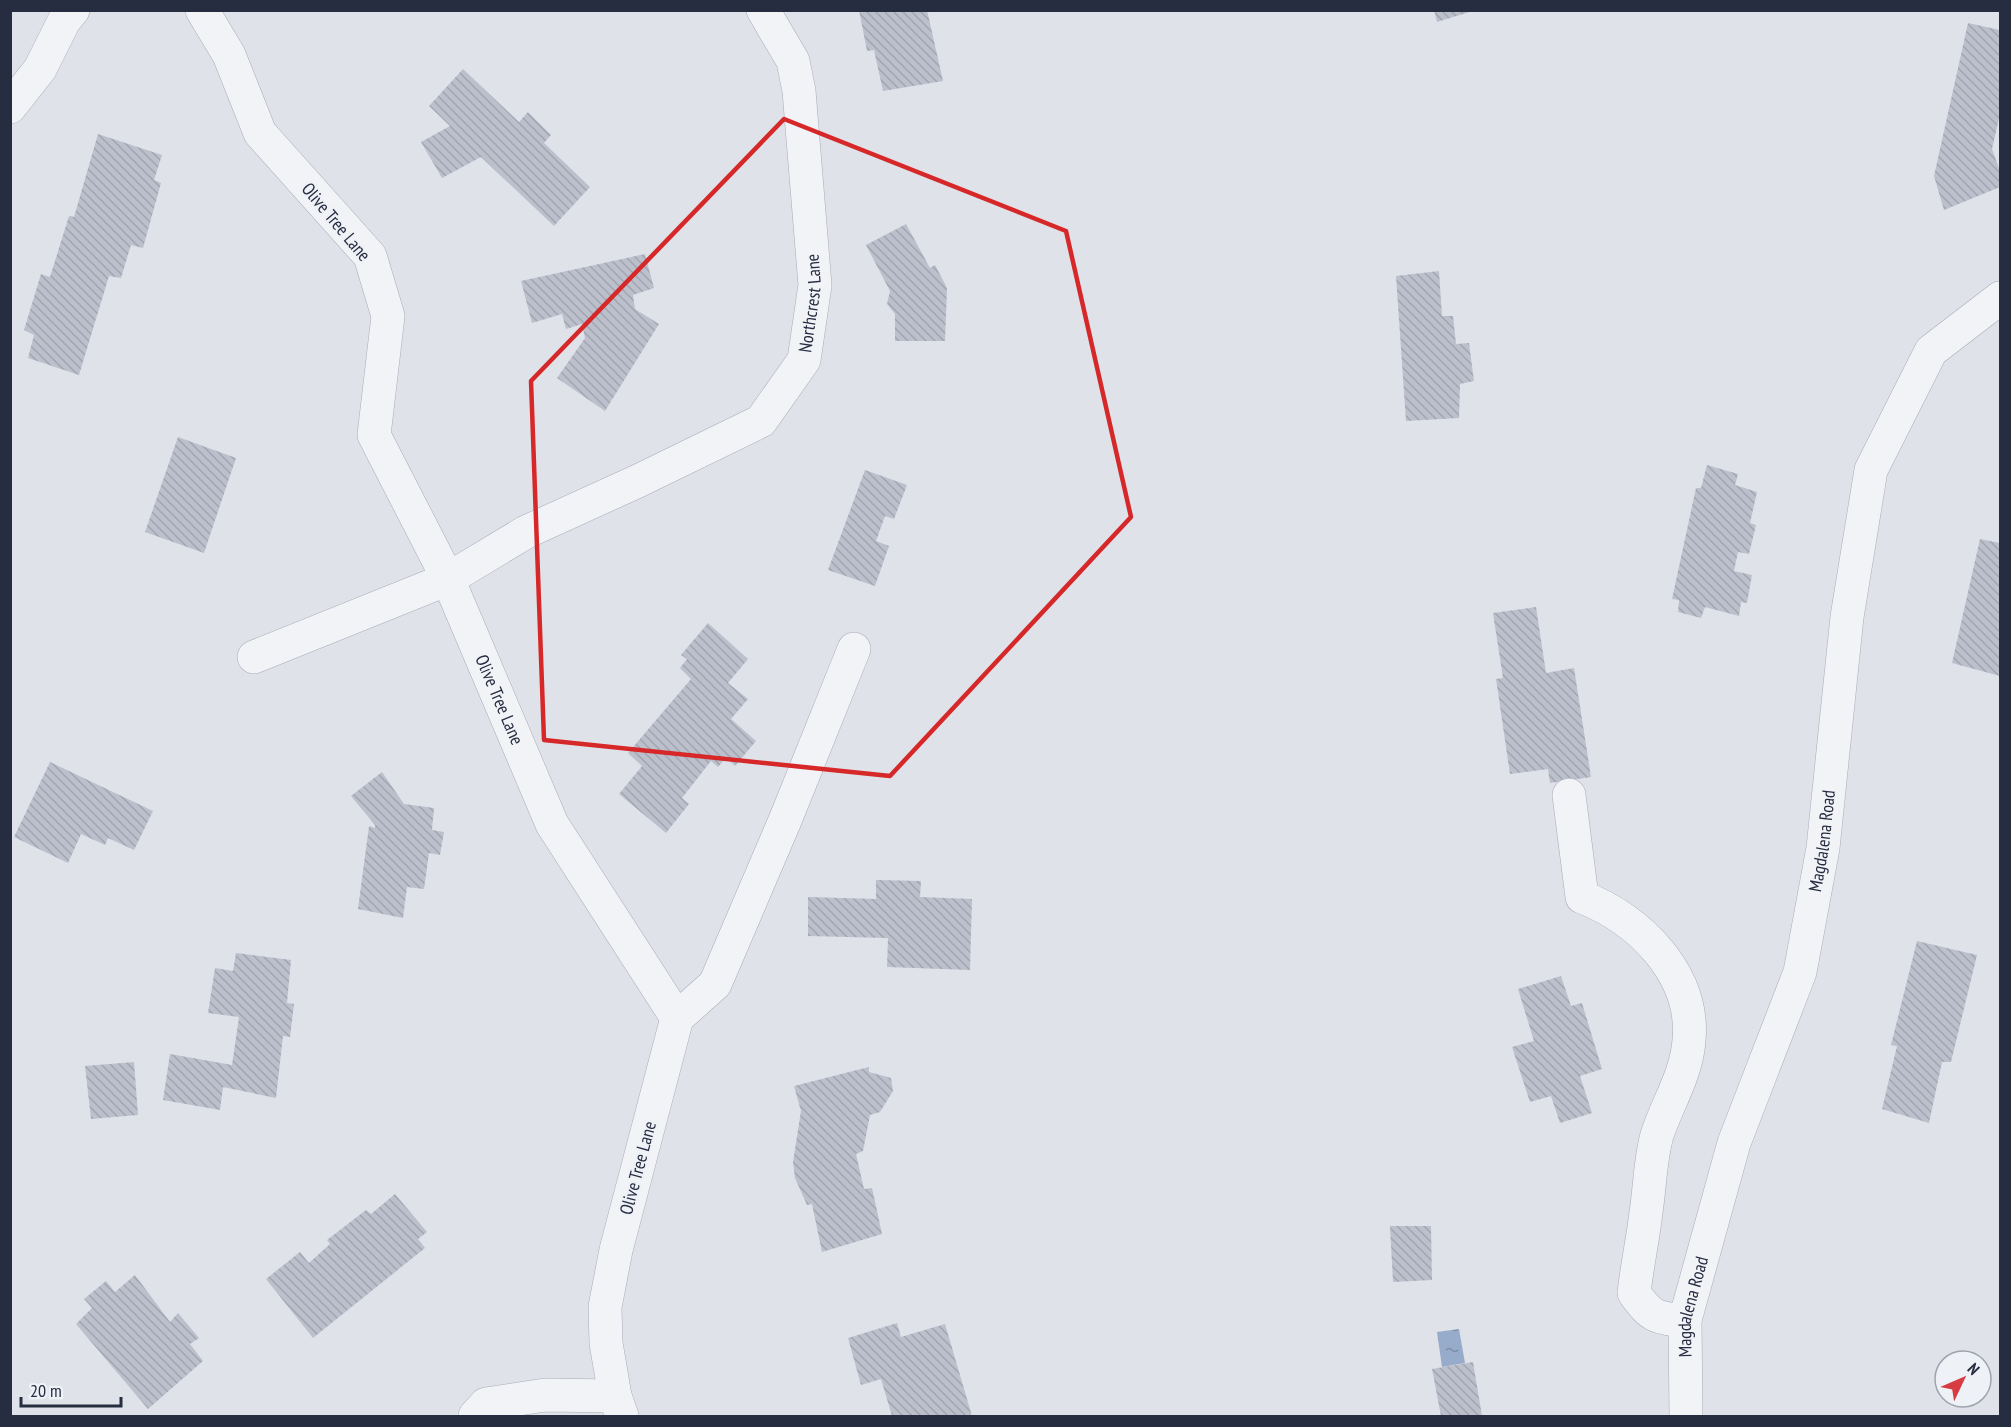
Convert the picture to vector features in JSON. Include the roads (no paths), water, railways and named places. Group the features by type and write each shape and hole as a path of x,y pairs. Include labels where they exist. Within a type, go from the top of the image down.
{"street":[{"path":"10,107 40,69 64,21 73,10"},
{"name":"Olive Tree Lane","path":"202,10 229,55 260,134 370,256 388,316 374,435 448,579 552,824 677,1018 616,1250 604,1307 606,1343 618,1406"},
{"name":"Northcrest Lane","path":"254,657 448,579 526,532 638,482 761,421 804,360 815,285 799,91 793,61 763,10"},
{"name":"Magdalena Road","path":"1686,1416 1685,1320 1734,1143 1800,972 1823,848 1846,618 1871,470 1931,351 2001,298"},
{"path":"677,1018 715,984 786,818 854,649"},
{"path":"1569,795 1582,897 1621,916 1660,953 1668,962 1689,1015 1689,1041 1684,1065 1657,1136 1634,1293 1646,1310 1660,1319 1685,1320"},
{"path":"475,1416 486,1404 544,1395 618,1406"}],"water":[{"path":"1459,1329 1465,1363 1442,1367 1437,1332"}]}
